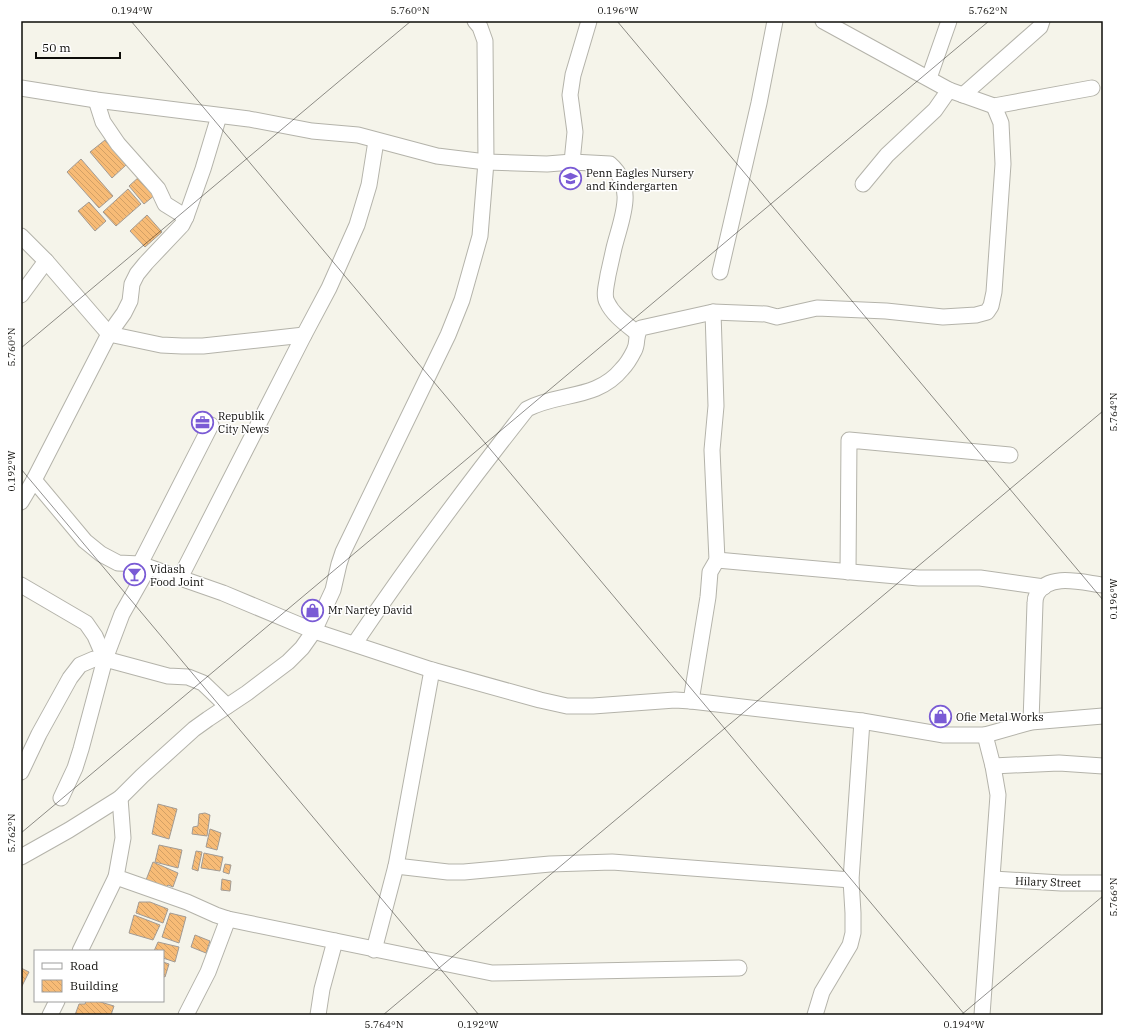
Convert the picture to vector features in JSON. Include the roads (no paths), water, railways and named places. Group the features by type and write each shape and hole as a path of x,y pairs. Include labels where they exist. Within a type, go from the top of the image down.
{"street":[{"path":"21,857 69,830 120,798 194,729 247,693 288,662 302,648 314,631 333,590 339,564 344,552 448,335 462,300 480,236 486,162 485,41 480,27 475,21"},
{"path":"572,162 575,132 570,94 573,76 589,21"},
{"path":"720,272 759,103 775,21"},
{"path":"823,21 840,25 949,90 994,106 1092,88"},
{"path":"929,78 949,21"},
{"path":"963,95 1040,27 1042,21"},
{"path":"21,88 96,100 249,119 312,131 358,135 437,156 486,162 547,164 572,162 610,164 621,176 625,194 624,214 612,255 606,286 606,301 616,315 637,333"},
{"path":"863,184 887,155 935,110 949,90"},
{"path":"96,100 103,122 118,144 158,189 165,204 186,217"},
{"path":"355,644 414,557 527,409 535,405 600,388 611,381 623,369 634,351 637,333 641,328 714,312 766,314 778,317 817,308 886,311 943,317 976,315 987,312 992,306 994,292 1003,164 1001,122 994,106"},
{"path":"21,502 34,480 109,334 124,313 130,301 132,284 137,274 182,225 203,169 219,116"},
{"path":"180,578 329,288 357,225 369,186 376,141"},
{"path":"21,236 46,261 109,334 161,345 182,346 203,346 304,335"},
{"path":"21,295 46,261"},
{"path":"691,701 708,597 710,572 717,560 712,450 716,406 714,312"},
{"path":"60,798 75,768 105,659 122,614 211,425"},
{"path":"848,572 849,440 1010,455"},
{"path":"34,480 85,541 101,554 118,563 144,566 180,578 223,593 314,631 432,670 567,706 593,706 675,700 691,701 862,721 944,735 985,735 1031,722 1103,716"},
{"path":"717,560 919,578 980,578 1044,587"},
{"path":"1031,722 1035,603 1037,594 1050,583 1065,580 1103,586"},
{"path":"21,585 86,623 95,636 105,659"},
{"path":"21,772 39,734 70,678 80,665 94,659 105,659 168,676 188,677 203,683 227,706"},
{"path":"374,950 396,866 432,670"},
{"path":"815,1015 822,992 850,945 853,933 851,880 862,721"},
{"path":"982,1015 984,968 993,879 998,795 993,766 985,735"},
{"path":"993,766 1059,763 1103,766"},
{"path":"80,950 116,877 123,838 120,798"},
{"path":"396,866 448,872 464,872 550,864 612,862 851,880"},
{"path":"116,877 187,902 228,919 492,973 739,968"},
{"name":"Hilary Street","path":"993,879 1061,883 1103,883"},
{"path":"186,1015 208,972 228,919"},
{"path":"318,1015 322,989 335,941"},
{"path":"50,1015 56,1002"}],"place":[{"name":"Penn Eagles Nursery and Kindergarten","path":"571,179"},
{"name":"Republik City News","path":"202,422"},
{"name":"Vidash Food Joint","path":"134,575"},
{"name":"Mr Nartey David","path":"312,610"},
{"name":"Ofie Metal Works","path":"941,717"}]}
